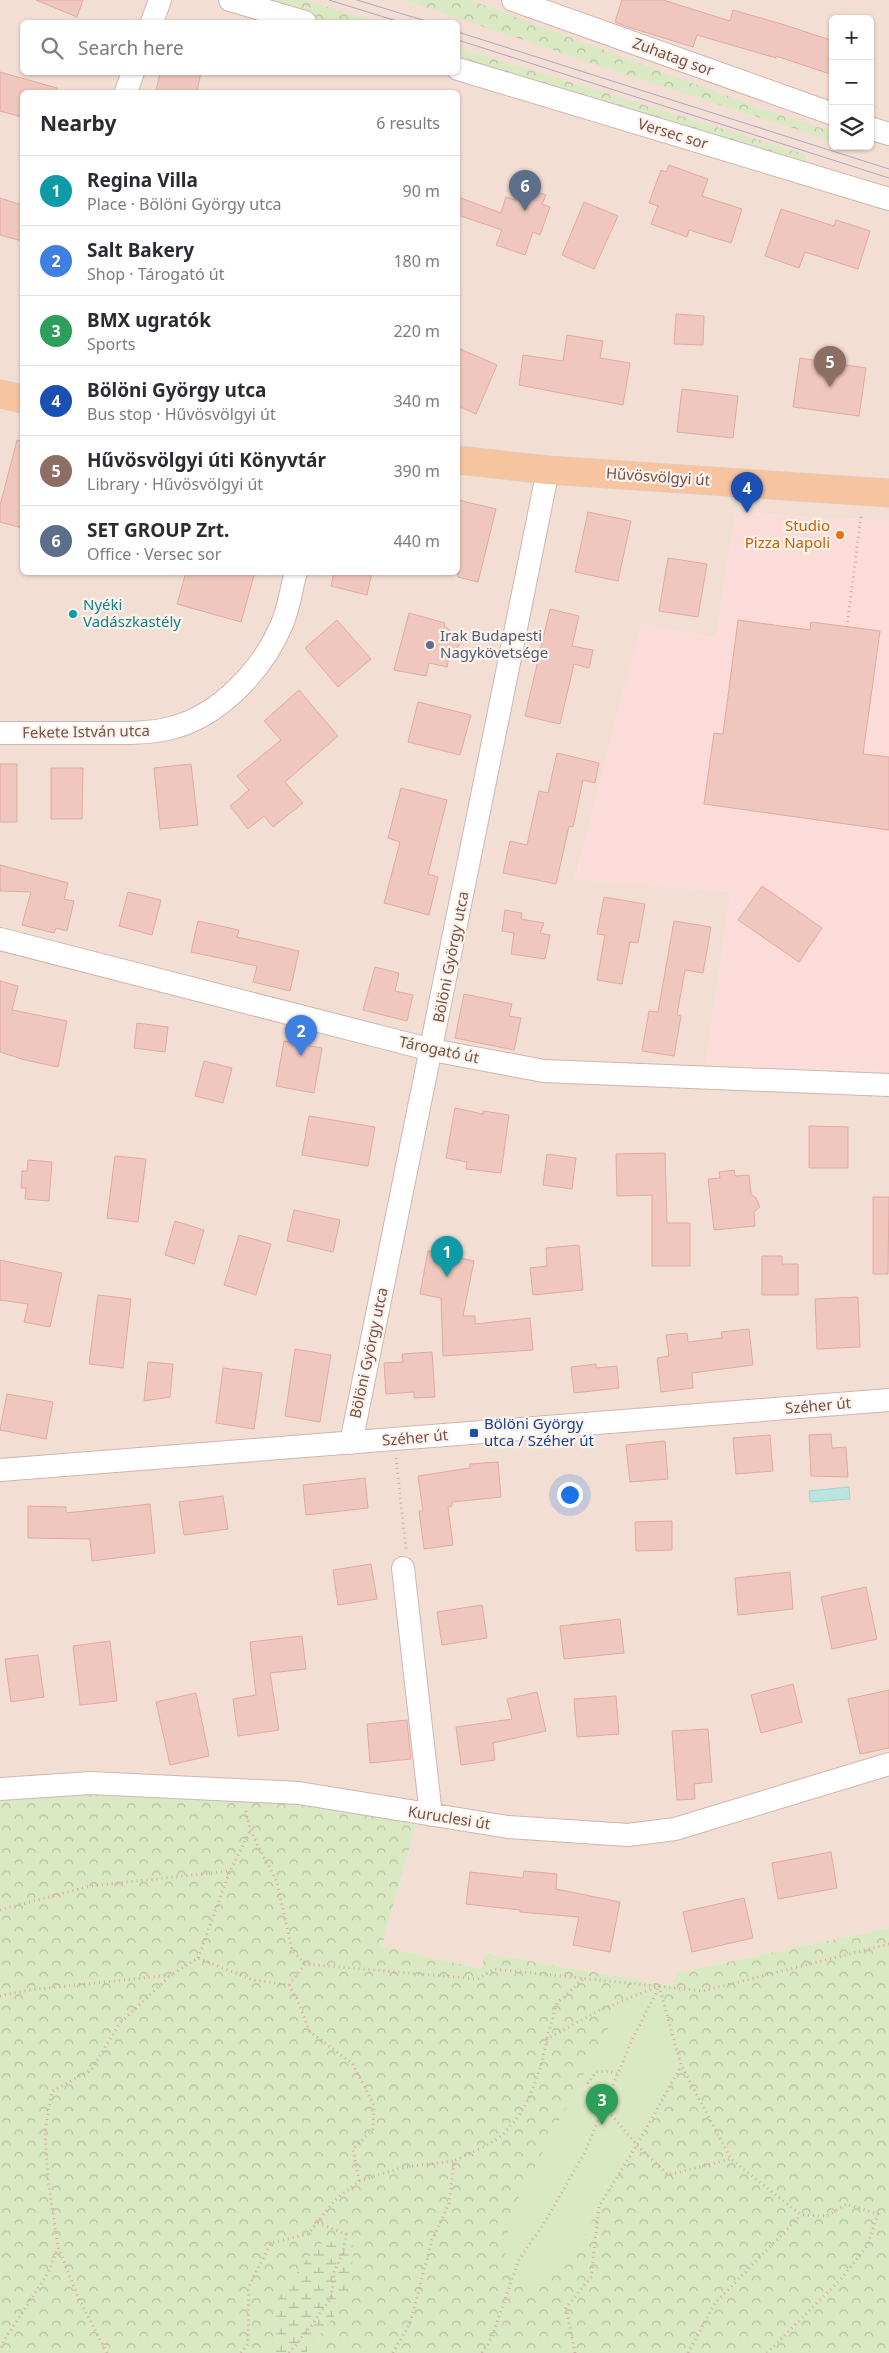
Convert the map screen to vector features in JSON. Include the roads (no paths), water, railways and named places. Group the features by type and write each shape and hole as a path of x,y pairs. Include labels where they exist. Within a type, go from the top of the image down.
{"main road":[{"name":"Hűvösvölgyi út","path":"460,460 548,470 889,494"}],"street":[{"path":"153,20 160,0"},
{"path":"230,0 298,20"},
{"name":"Zuhatag sor","path":"513,0 829,113"},
{"name":"Versec sor","path":"460,70 889,199"},
{"path":"127,90 132,75"},
{"path":"874,129 889,134"},
{"name":"Bölöni György utca","path":"350,1443 432,1050 548,470"},
{"name":"Fekete István utca","path":"0,733 145,732 171,728 195,720 233,692 254,669 272,644 283,623 295,575"},
{"name":"Tárogató út","path":"0,939 432,1050 544,1071 889,1085"},
{"name":"Széher út","path":"0,1470 889,1400"},
{"path":"403,1568 431,1815"},
{"name":"Kuruclesi út","path":"0,1789 91,1783 299,1793 508,1827 628,1835 675,1829 889,1764"}],"water":[{"path":"849,1487 850,1499 810,1502 809,1491"}],"tram line":[{"path":"329,0 394,20"},
{"path":"357,0 422,20"},
{"path":"460,33 889,169"},
{"path":"460,41 889,178"}],"place":[{"name":"SET GROUP Zrt.","path":"525,211"},
{"name":"Hűvösvölgyi úti Könyvtár","path":"830,387"},
{"name":"Bölöni György utca","path":"747,513"},
{"name":"Studio Pizza Napoli","path":"840,535"},
{"name":"Nyéki Vadászkastély","path":"73,614"},
{"name":"Irak Budapesti Nagykövetsége","path":"430,645"},
{"name":"Salt Bakery","path":"301,1056"},
{"name":"Regina Villa","path":"447,1277"},
{"name":"Bölöni György utca / Széher út","path":"474,1433"},
{"name":"BMX ugratók","path":"602,2125"}]}
